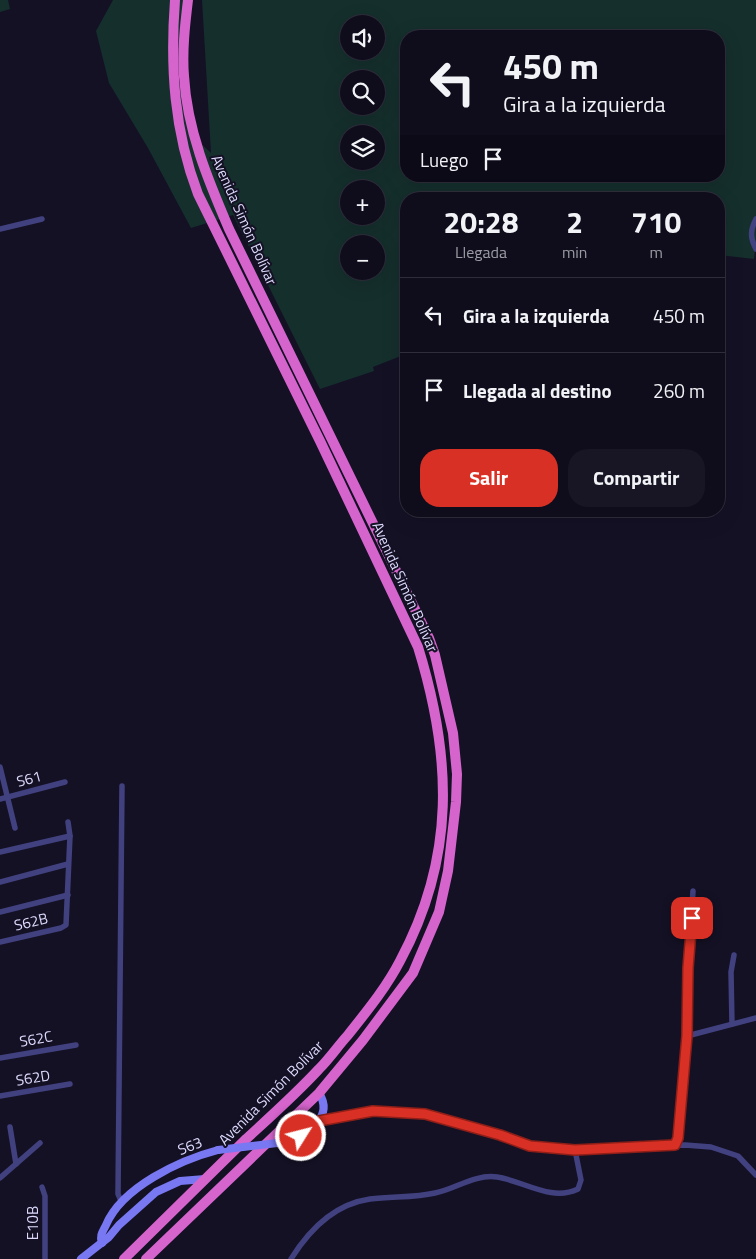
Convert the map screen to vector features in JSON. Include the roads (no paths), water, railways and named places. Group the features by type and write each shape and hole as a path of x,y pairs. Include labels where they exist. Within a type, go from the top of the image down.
{"highway":[{"name":"Avenida Simón Bolívar","path":"124,1259 319,1069 375,1001 400,961 424,908 440,850 443,804 443,774 437,718 429,681 418,647 320,441 228,257 191,176 178,125 174,90 173,31 175,0"},
{"name":"Avenida Simón Bolívar","path":"146,1259 318,1093 363,1040 412,973 439,912 448,871 456,802 457,774 453,734 432,646 331,436 228,230 201,160 192,125 184,77 188,0"},
{"path":"320,441 331,436"}],"main road":[{"path":"318,1093 323,1100 324,1107 319,1121"},
{"name":"S63","path":"102,1243 101,1234 108,1219 121,1201 132,1191 177,1165 198,1155 218,1150 286,1142 301,1136 319,1121"},
{"name":"S63","path":"81,1259 102,1243 156,1192 180,1181 205,1179"}],"street":[{"path":"756,219 751,230 756,249"},
{"path":"0,229 42,220"},
{"path":"0,768 14,828"},
{"name":"S61","path":"0,799 65,782"},
{"path":"121,1201 118,1194 122,786"},
{"path":"0,912 68,894 70,836 68,822"},
{"path":"0,852 70,836"},
{"path":"0,882 68,864"},
{"path":"675,1145 678,1138 687,1036 688,968 693,891"},
{"name":"S62B","path":"0,942 61,928 66,925 68,894"},
{"path":"732,1024 731,972 734,955"},
{"path":"687,1036 756,1018"},
{"name":"S62C","path":"0,1058 76,1045"},
{"name":"S62D","path":"0,1096 70,1084"},
{"path":"319,1121 373,1111 425,1114 500,1135 530,1146 575,1150 675,1145 711,1147 738,1156 756,1175"},
{"path":"10,1127 16,1164"},
{"path":"0,1178 40,1143"},
{"path":"290,1259 313,1230 329,1216 343,1206 356,1202 370,1199 427,1195 446,1190 467,1180 496,1177 554,1194 568,1194 578,1189 581,1180 575,1150"},
{"name":"E10B","path":"42,1187 45,1196 45,1259"}]}
